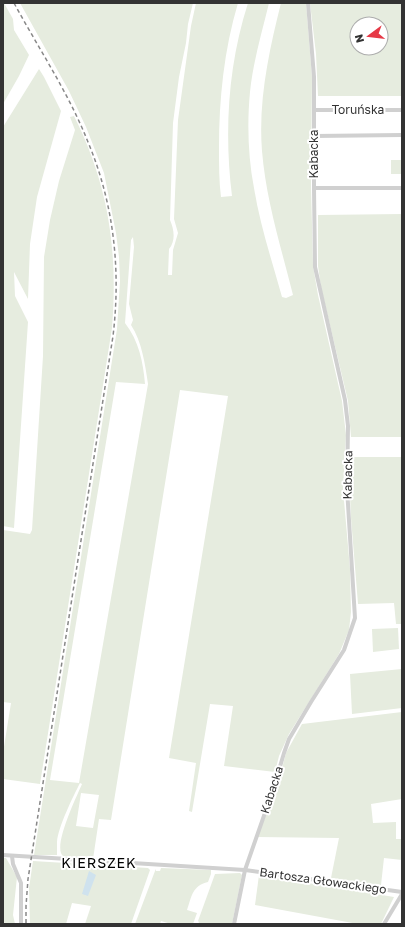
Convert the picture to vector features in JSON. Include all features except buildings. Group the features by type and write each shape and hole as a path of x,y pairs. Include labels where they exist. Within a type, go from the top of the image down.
{"street":[{"name":"Kabacka","path":"234,924 245,870 289,739 344,650 355,618 347,488 348,426 345,400 327,314 315,267 314,77 308,3"},
{"name":"Toruńska","path":"314,110 402,110"},
{"path":"314,136 402,135"},
{"path":"314,188 402,188"},
{"name":"Bartosza Głowackiego","path":"3,855 245,870 402,893"},
{"path":"12,856 13,864 21,883 21,924"},
{"path":"384,924 402,893"}],"shaded area":[{"path":"3,3 13,19 14,30 29,55 3,104"},
{"path":"20,3 193,3 179,77 173,123 170,220 174,235 173,242 169,249 168,275 172,275 173,250 178,233 174,219 178,120 191,26 196,3 238,3 229,39 221,93 219,179 221,197 232,196 228,148 228,123 232,74 241,26 248,3 269,3 251,81 249,152 254,188 263,229 282,297 286,298 293,295 274,223 264,169 261,132 263,95 272,39 281,3 306,3 312,77 311,186 313,266 318,295 342,401 346,435 343,489 350,569 351,612 349,630 339,654 289,734 279,756 275,772 224,766 233,706 210,704 192,812 189,811 196,763 169,758 228,396 180,390 111,820 99,819 93,859 63,856 60,851 66,821 82,784 80,783 60,828 57,842 57,855 34,855 117,329 120,281 116,233 104,173 86,127 69,91","holes":["133,237 134,247 129,304 133,320 131,325 138,339 148,384 79,783 50,780 116,382 145,384 140,352 134,337 125,323 131,240","81,793 99,795 93,828 76,826"]},
{"path":"310,3 402,3 402,96 318,96 316,54"},
{"path":"39,69 61,111 37,197 30,244 28,299 14,272 15,296 28,322 14,528 3,526 3,127"},
{"path":"74,116 96,168 103,194 112,246 114,300 112,328 40,784 3,779 3,753 11,703 3,702 3,530 30,534 32,530 43,356 44,257 50,220 59,181 75,130 70,117"},
{"path":"391,160 402,160 402,174 391,174"},
{"path":"402,214 402,437 351,437 348,401 321,287 318,266 318,215"},
{"path":"350,457 402,457 402,624 396,624 394,603 358,604 351,518"},
{"path":"398,628 399,649 373,652 372,629"},
{"path":"402,669 402,708 352,714 350,674"},
{"path":"402,712 402,799 371,804 373,823 396,822 396,839 402,839 402,860 384,858 381,885 331,878 339,838 257,837 277,788 286,753 302,724"},
{"path":"3,858 6,858 17,877 13,915 15,924 3,924"},
{"path":"33,861 148,868 150,870 131,924 85,924 91,906 72,903 66,924 30,924 29,888"},
{"path":"161,868 211,870 208,882 199,886 193,892 190,900 187,910 197,913 193,924 171,924 161,921 160,924 135,924 155,871 156,869 156,871 160,871"},
{"path":"240,873 242,875 232,924 198,924 215,874"},
{"path":"259,875 394,897 381,924 358,924 255,905"}],"water":[{"path":"89,871 96,875 88,896 82,894"}],"railway":[{"path":"14,3 72,106 97,165 104,189 113,238 116,287 113,336 28,879 26,924"}],"district":[{"name":"KIERSZEK","path":"99,863"}]}
